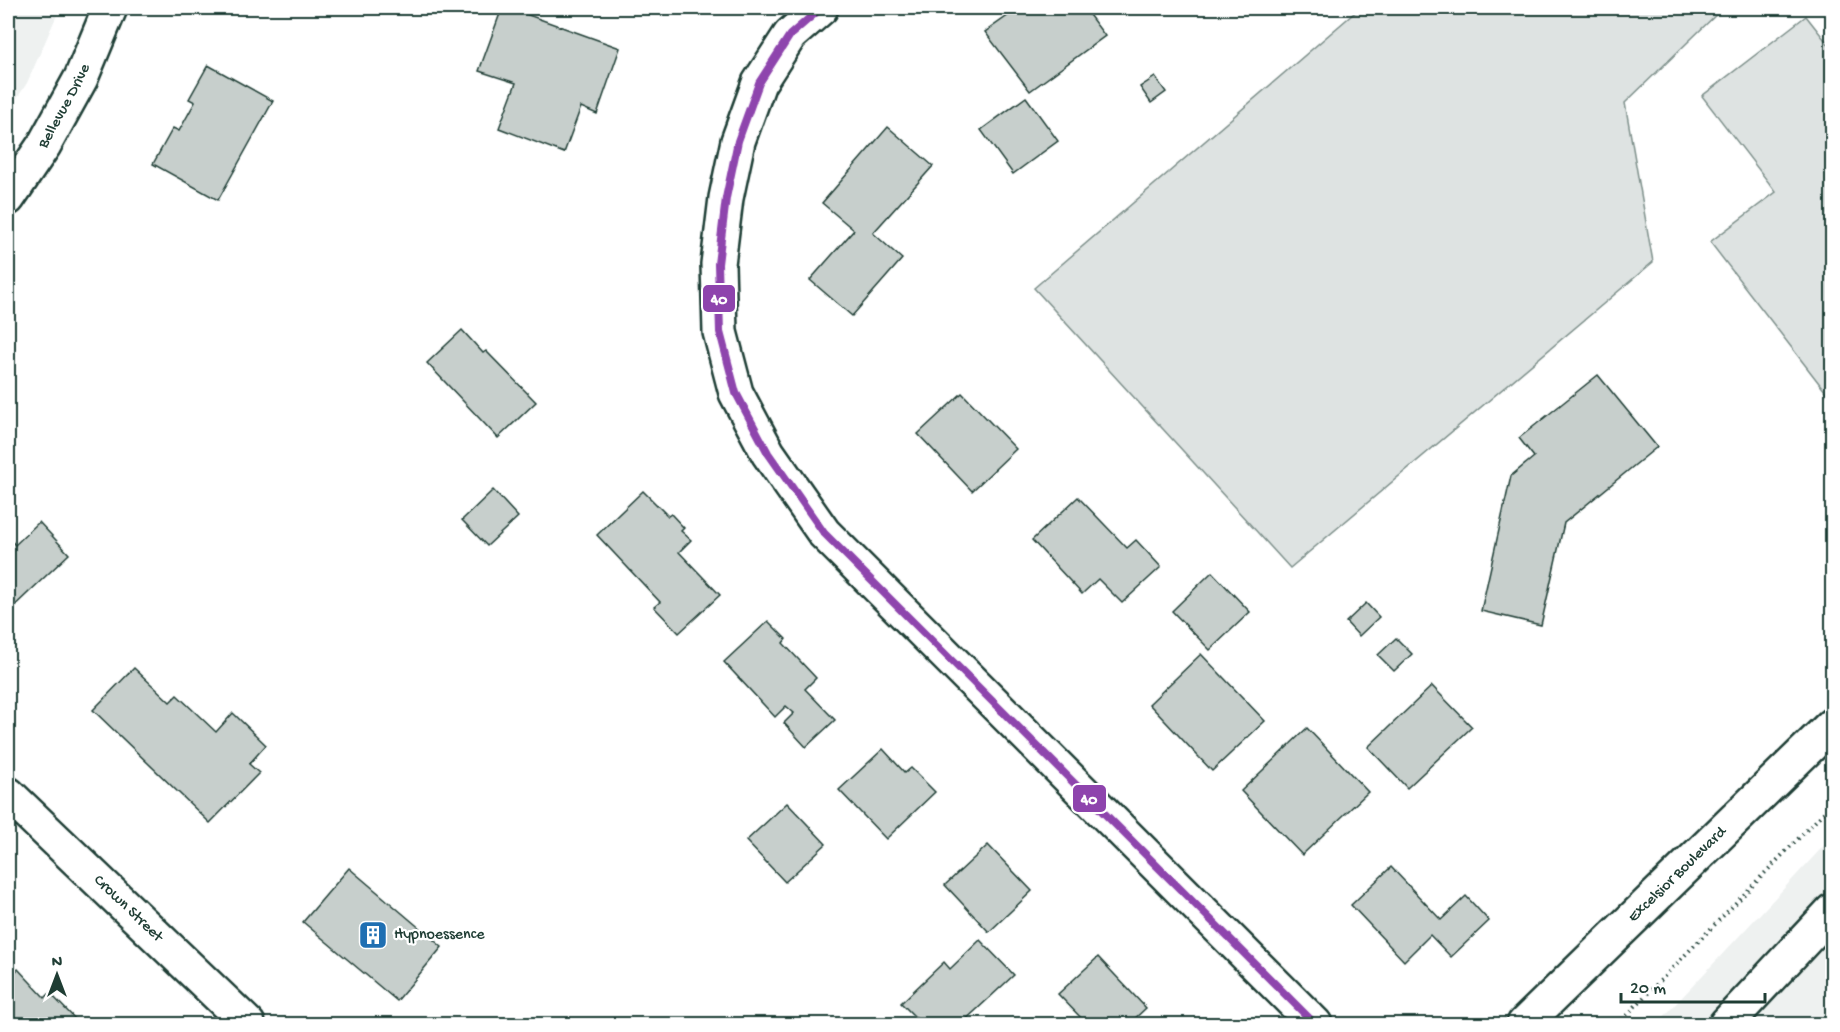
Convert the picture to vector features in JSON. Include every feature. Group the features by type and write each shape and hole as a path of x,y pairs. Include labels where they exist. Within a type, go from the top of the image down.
{"street":[{"name":"Bellevue Drive","path":"8,198 44,145 81,78 110,8"},
{"path":"821,8 790,35 759,83 738,141 726,198 718,264 720,332 736,393 768,453 824,533 1315,1024"},
{"name":"Excelsior Boulevard","path":"1524,1024 1833,724"},
{"name":"Crown Street","path":"8,794 248,1024"},
{"path":"1726,1024 1833,910"}],"path":[{"path":"1618,1024 1833,804"}],"shaded area":[{"path":"8,8 60,8 27,83 8,112"},
{"path":"1360,8 1723,8 1625,103 1653,262 1290,568 1034,288"},
{"path":"1806,16 1832,49 1832,400 1710,242 1776,192 1702,96"},
{"path":"1832,837 1832,1024 1657,1024"}],"building":[{"path":"502,8 509,8 620,48 597,114 581,107 564,153 499,128 516,83 479,71"},
{"path":"1019,8 1084,8 1105,36 1030,91 985,32"},
{"path":"208,65 273,101 218,200 153,164 173,128 179,131 195,102 189,99"},
{"path":"1155,77 1166,92 1151,103 1140,87"},
{"path":"1026,97 1058,141 1013,174 981,130"},
{"path":"888,127 933,166 873,233 902,259 852,316 810,280 854,230 822,203"},
{"path":"462,330 483,353 486,351 536,402 498,438 427,363"},
{"path":"1598,375 1657,447 1564,523 1541,625 1481,611 1511,476 1534,457 1519,438"},
{"path":"962,393 1016,449 972,491 918,434"},
{"path":"493,490 518,517 487,546 462,520"},
{"path":"643,491 668,516 671,514 684,528 681,531 691,540 679,552 720,595 679,633 654,607 660,602 597,535"},
{"path":"1078,497 1127,548 1136,540 1161,567 1122,603 1098,579 1082,594 1032,540"},
{"path":"39,522 69,554 8,612 8,537 15,545"},
{"path":"1212,572 1250,612 1210,650 1172,611"},
{"path":"1366,603 1379,617 1359,636 1346,622"},
{"path":"768,621 786,639 783,643 816,678 805,689 835,720 806,747 784,723 794,713 786,706 775,717 724,662"},
{"path":"1396,638 1412,654 1394,671 1378,655"},
{"path":"1201,654 1265,721 1212,771 1149,704"},
{"path":"134,668 170,702 177,695 216,732 233,713 266,745 249,764 259,773 210,823 93,710"},
{"path":"1432,686 1472,727 1407,788 1368,747"},
{"path":"1307,728 1368,792 1302,855 1241,791"},
{"path":"883,749 905,773 911,768 935,792 886,839 839,790"},
{"path":"787,803 826,844 785,882 746,841"},
{"path":"988,845 1032,891 989,932 945,885"},
{"path":"1391,867 1441,920 1466,896 1489,921 1451,957 1430,935 1404,961 1351,905"},
{"name":"Hypnoessence","path":"349,868 442,947 397,1001 303,922"},
{"path":"980,940 1014,975 961,1024 922,1024 901,1003 944,962 950,969"},
{"path":"1098,957 1146,1008 1129,1024 1087,1024 1058,994"},
{"path":"18,969 45,998 50,993 80,1024 8,1024 8,979"}],"transit line":[{"name":"40","path":"821,8 790,35 759,83 738,141 726,198 718,264 720,332 736,393 768,453 824,533 1315,1024"}],"place":[{"name":"Hypnoessence","path":"373,935"}]}
